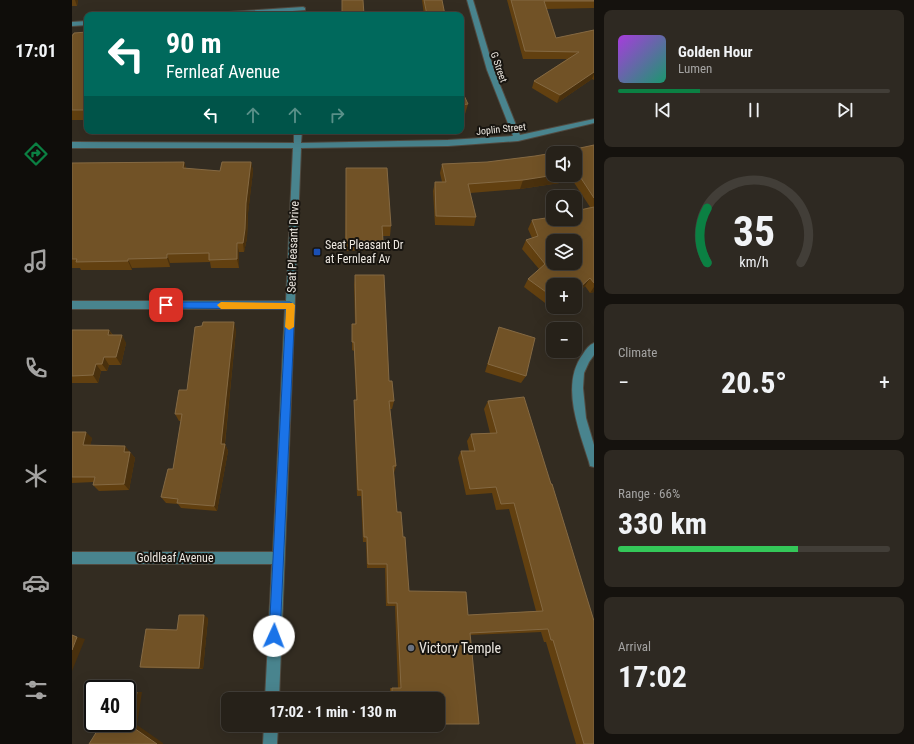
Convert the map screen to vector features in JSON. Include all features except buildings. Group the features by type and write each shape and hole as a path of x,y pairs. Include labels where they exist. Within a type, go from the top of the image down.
{"street":[{"path":"303,12 304,0"},
{"name":"G Street","path":"470,0 487,65 506,114 518,138"},
{"path":"72,24 84,23"},
{"name":"Joplin Street","path":"72,145 448,143 518,138 594,121"},
{"name":"Seat Pleasant Drive","path":"272,692 298,134"},
{"path":"72,305 290,305"},
{"path":"594,347 587,355 581,368 577,395 581,422 594,462"},
{"name":"Goldleaf Avenue","path":"72,558 278,558"},
{"path":"270,744 271,732"}],"slow traffic":[{"path":"221,305 290,305 289,327"}],"place":[{"name":"Seat Pleasant Dr at Fernleaf Av","path":"317,252"},
{"name":"Victory Temple","path":"411,648"}],"route":[{"path":"166,305 290,305 274,636"}]}
